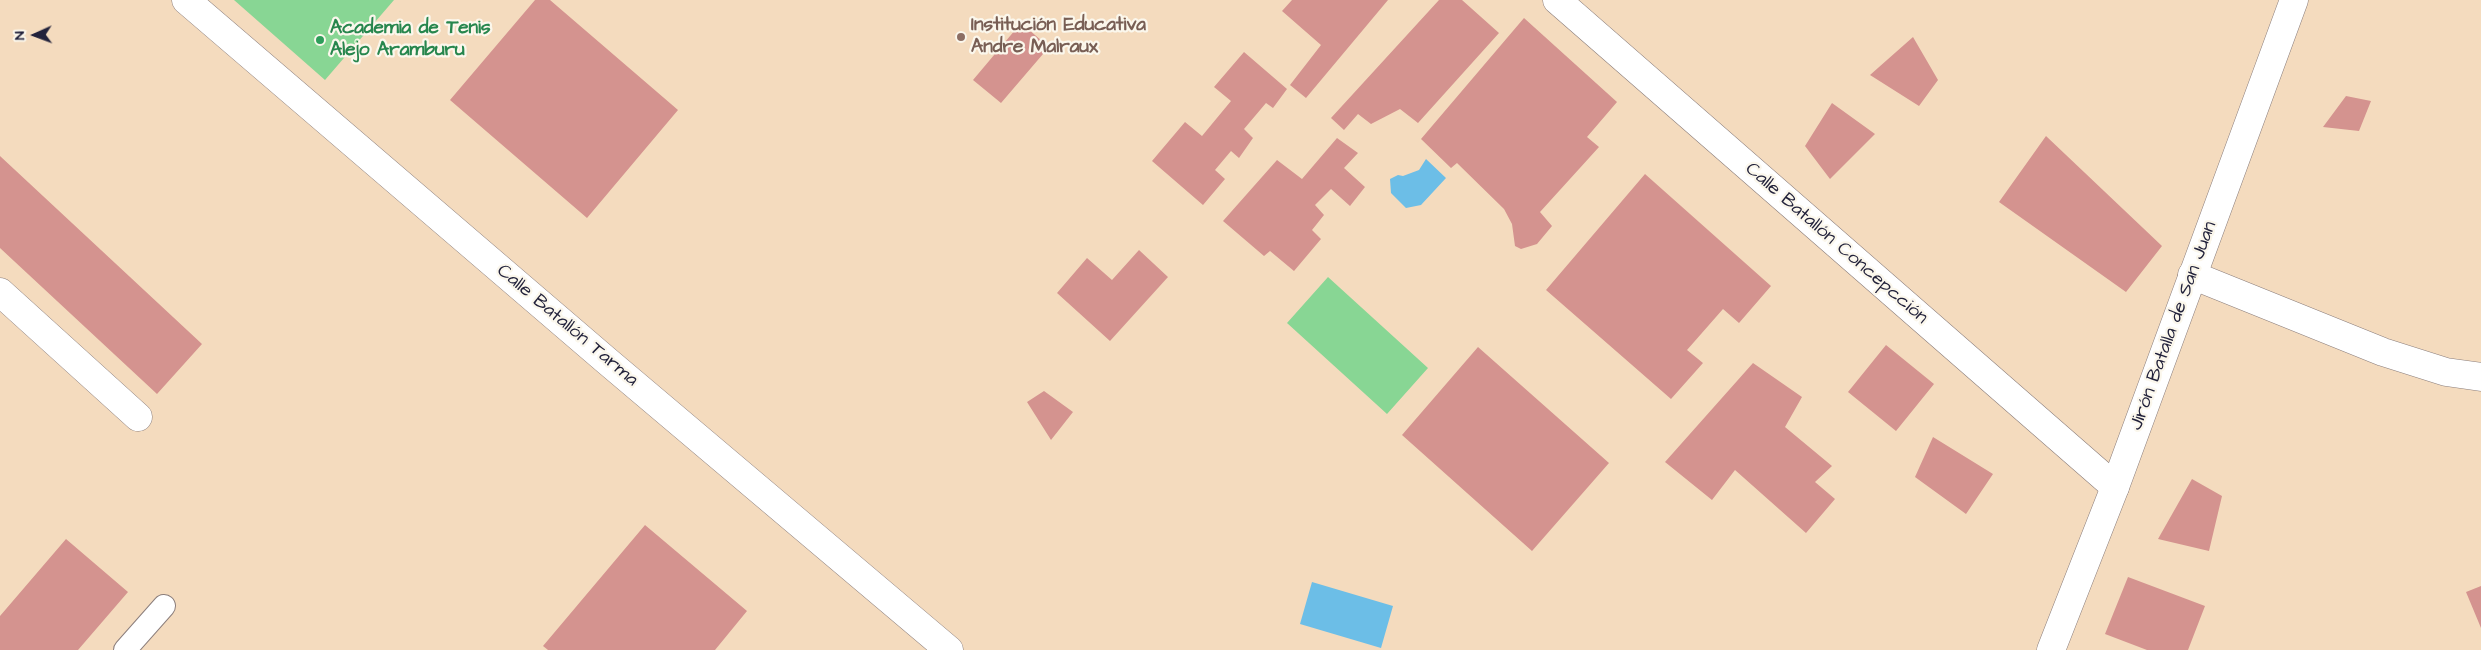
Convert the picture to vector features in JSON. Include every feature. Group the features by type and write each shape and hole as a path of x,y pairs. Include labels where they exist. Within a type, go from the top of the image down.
{"street":[{"name":"Calle Batallón Tarma","path":"186,0 592,348 949,650"},
{"name":"Calle Batallón Concepcción","path":"1557,0 2115,487"},
{"name":"Jirón Batalla de San Juan","path":"2050,650 2115,487 2294,0"},
{"path":"2192,275 2383,352 2446,372 2481,377"},
{"path":"0,292 138,417"}],"lane":[{"path":"125,650 164,606"}],"green space":[{"name":"Academia de Tenis Alejo Aramburu","path":"234,0 394,0 325,80"},
{"path":"1328,277 1428,368 1387,414 1287,323"}],"water":[{"path":"1426,159 1446,178 1421,205 1406,208 1391,193 1390,179 1419,170"},
{"path":"1312,582 1393,606 1381,648 1300,624"}],"building":[{"path":"535,0 550,0 678,110 587,218 450,100"},
{"path":"1292,0 1388,0 1306,98 1290,85 1321,45 1282,11"},
{"path":"1439,0 1462,0 1499,33 1418,123 1400,109 1371,124 1358,114 1344,130 1331,118"},
{"path":"1524,18 1617,102 1587,137 1599,147 1540,212 1552,226 1537,244 1521,249 1515,246 1512,224 1504,209 1457,163 1451,168 1421,139"},
{"path":"1021,23 1049,47 1001,103 973,80"},
{"path":"1913,37 1938,80 1919,106 1870,75"},
{"path":"1244,52 1287,89 1273,108 1266,103 1244,129 1253,138 1239,158 1231,151 1215,170 1225,179 1203,205 1152,161 1185,122 1202,136 1231,101 1214,87"},
{"path":"2346,96 2371,101 2359,131 2323,127"},
{"path":"1832,103 1875,134 1830,179 1805,146"},
{"path":"2046,136 2162,246 2126,292 1999,202"},
{"path":"1337,138 1358,153 1344,168 1365,187 1350,206 1331,189 1315,205 1324,215 1312,230 1321,239 1294,271 1270,251 1264,256 1223,221 1277,160 1302,179"},
{"path":"0,156 202,344 157,394 0,248"},
{"path":"1645,174 1771,286 1739,323 1723,309 1687,350 1703,363 1671,399 1546,290"},
{"path":"1139,250 1168,277 1110,341 1057,293 1087,258 1112,280"},
{"path":"1886,345 1934,384 1896,431 1848,392"},
{"path":"1478,347 1609,463 1532,551 1402,435"},
{"path":"1753,363 1802,397 1785,427 1832,466 1815,482 1835,499 1806,533 1735,470 1712,500 1665,462"},
{"path":"1044,391 1073,412 1051,440 1027,402"},
{"path":"1933,437 1993,474 1966,514 1915,477"},
{"path":"2192,479 2222,496 2209,551 2158,539"},
{"path":"645,525 747,611 715,650 548,650 543,646"},
{"path":"66,539 128,592 78,650 0,650 0,616"},
{"path":"2128,577 2205,606 2188,650 2147,650 2105,634"},
{"path":"2481,586 2481,628 2466,592"}],"place":[{"name":"Institución Educativa Andre Malraux","path":"961,37"},
{"name":"Academia de Tenis Alejo Aramburu","path":"320,40"}]}
